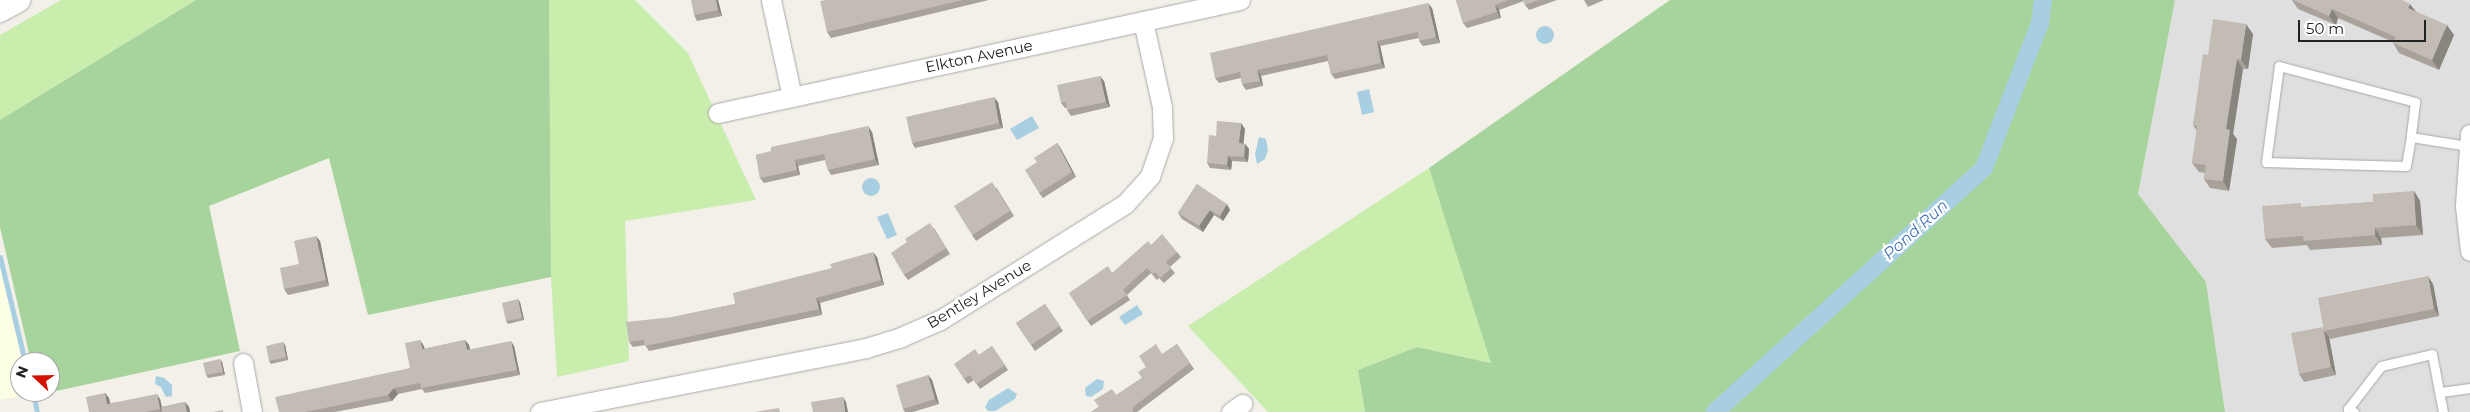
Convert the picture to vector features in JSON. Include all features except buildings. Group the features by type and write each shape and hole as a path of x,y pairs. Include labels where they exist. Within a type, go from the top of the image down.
{"street":[{"path":"0,10 18,0"},
{"path":"771,0 792,97"},
{"name":"Elkton Avenue","path":"718,113 1240,0"},
{"name":"Bentley Avenue","path":"540,412 866,348 901,337 940,320 1125,204 1150,176 1163,138 1162,108 1143,21"},
{"path":"2469,140 2465,206 2470,251"},
{"path":"243,363 252,412"}],"lane":[{"path":"2280,66 2415,102 2411,138 2406,166 2266,162 2280,66"},
{"path":"2411,138 2469,140"},
{"path":"2354,412 2348,408 2380,366 2432,354 2441,392 2443,412"},
{"path":"2441,392 2470,388"}],"shaded area":[{"path":"2175,0 2470,0 2470,412 2225,412 2206,282 2138,194"},
{"path":"0,265 20,352 10,352 10,398 0,400"}],"green space":[{"path":"61,0 196,0 0,120 0,35"},
{"path":"196,0 549,0 551,277 368,315 329,158 209,206 240,351 60,390 60,352 29,352 0,227 0,120"},
{"path":"549,0 635,0 688,53 756,200 625,221 629,361 557,377 551,277"},
{"path":"1670,0 2175,0 2138,194 2206,282 2225,412 1365,412 1358,370 1417,347 1491,363 1429,168"},
{"path":"1429,168 1492,363 1417,347 1358,370 1365,412 1268,412 1188,326"}],"water":[{"path":"1541,26 1549,26 1554,31 1552,42 1541,44 1536,39 1536,31"},
{"path":"1369,89 1374,112 1362,115 1357,92"},
{"path":"1032,116 1039,128 1017,140 1010,129"},
{"path":"1259,137 1266,139 1268,150 1265,159 1257,164 1255,154"},
{"path":"867,178 875,178 880,183 878,194 867,196 862,191 862,183"},
{"path":"888,213 897,235 887,239 877,217"},
{"path":"1137,305 1143,314 1125,325 1119,317"},
{"path":"156,376 164,378 172,385 172,396 166,397 161,387 155,384"},
{"path":"1097,379 1104,381 1103,389 1091,397 1086,396 1085,388"},
{"path":"1008,388 1017,394 1015,399 995,411 988,411 985,407 989,400"}],"waterway":[{"name":"Pond Run","path":"1715,412 1984,168 2040,23 2043,0"},
{"path":"0,257 23,352"},
{"path":"35,402 37,412"}]}
